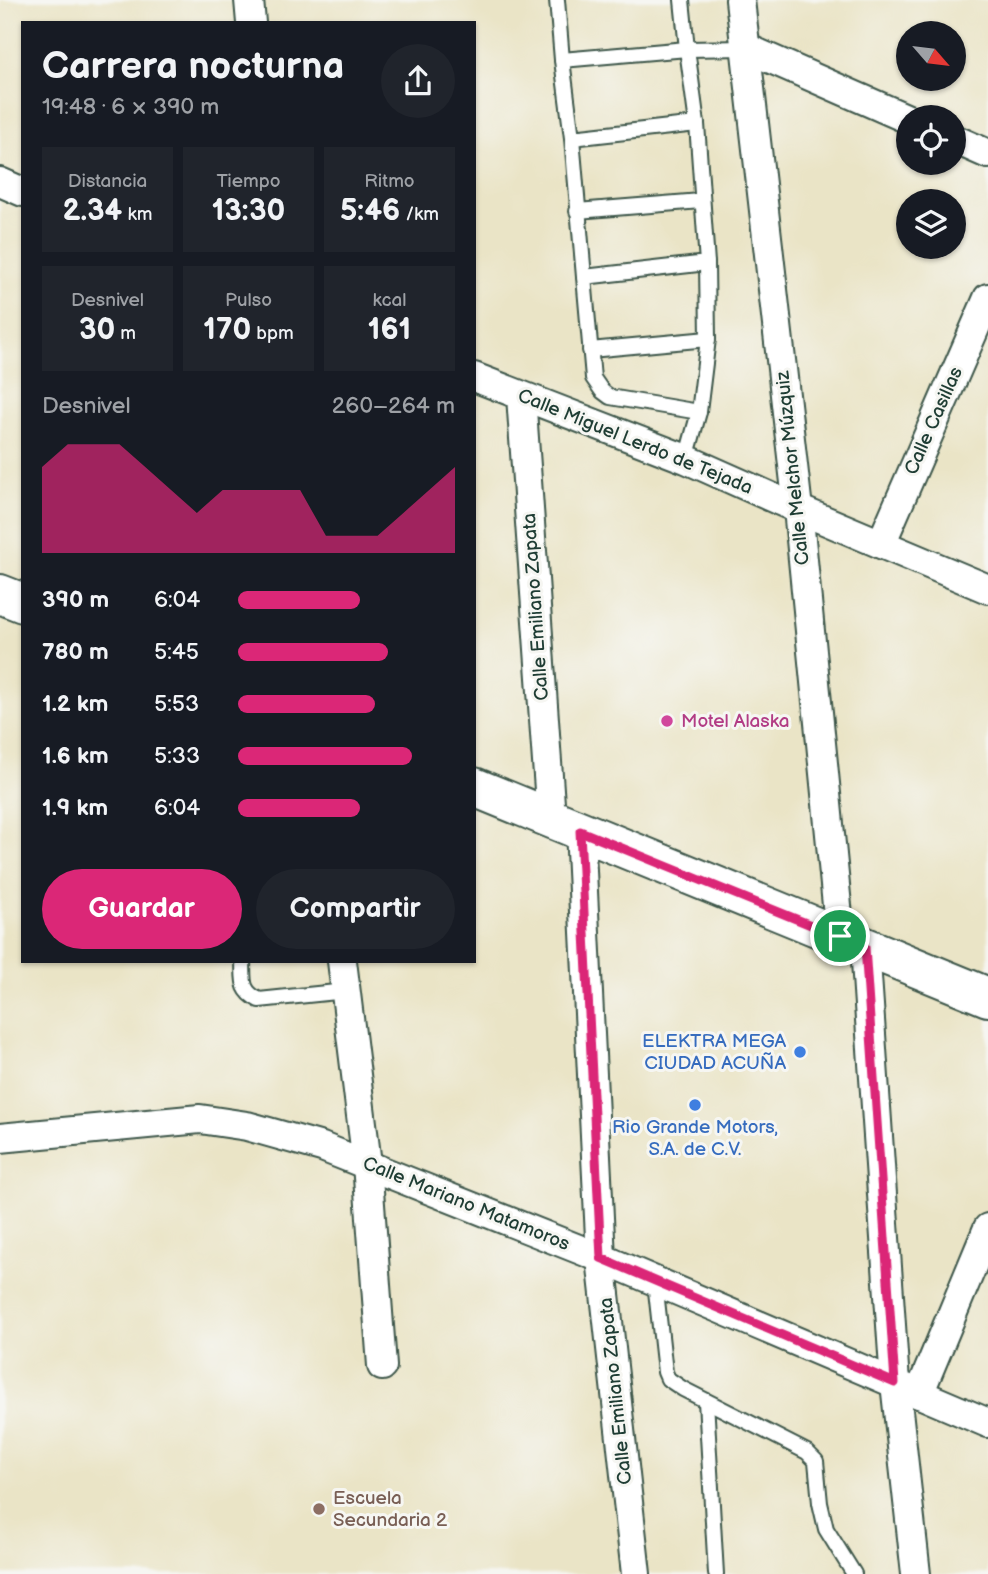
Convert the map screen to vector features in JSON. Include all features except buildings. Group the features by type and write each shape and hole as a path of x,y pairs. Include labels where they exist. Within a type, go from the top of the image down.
{"main road":[{"path":"0,594 21,602"},
{"path":"476,788 988,997"}],"street":[{"path":"249,0 251,21"},
{"name":"Calle Melchor Múzquiz","path":"740,0 798,509 907,1389 916,1574"},
{"path":"746,48 896,114"},
{"path":"966,144 988,154"},
{"path":"0,182 21,191"},
{"name":"Calle Casillas","path":"881,544 988,298"},
{"name":"Calle Miguel Lerdo de Tejada","path":"476,378 686,459 988,589"},
{"name":"Calle Emiliano Zapata","path":"521,396 565,824 601,1258 636,1574"},
{"path":"342,963 367,1164 382,1366"},
{"name":"Calle Mariano Matamoros","path":"0,1138 201,1119 247,1126 322,1147 601,1258 988,1423"},
{"path":"907,1389 988,1228"}],"lane":[{"path":"557,0 593,378 610,397 699,412"},
{"path":"682,0 697,124 707,263 708,340 699,412 686,459"},
{"path":"562,60 746,48"},
{"path":"572,138 697,124"},
{"path":"578,211 701,201"},
{"path":"584,277 707,263"},
{"path":"590,350 708,340"},
{"path":"243,963 244,986 259,1000 346,991"},
{"path":"655,1282 668,1379 814,1458 826,1529 854,1574"},
{"path":"706,1401 716,1574"}],"place":[{"name":"Motel Alaska","path":"667,721"},
{"name":"ELEKTRA MEGA CIUDAD ACUÑA","path":"800,1052"},
{"name":"Rio Grande Motors, S.A. de C.V.","path":"695,1105"},
{"name":"Escuela Secundaria 2","path":"319,1509"}],"route":[{"path":"580,831 840,936 865,947 895,1383 601,1258 580,831"}]}
